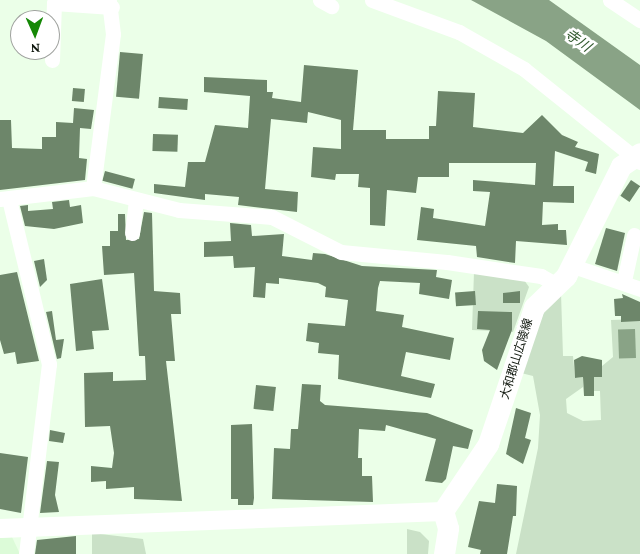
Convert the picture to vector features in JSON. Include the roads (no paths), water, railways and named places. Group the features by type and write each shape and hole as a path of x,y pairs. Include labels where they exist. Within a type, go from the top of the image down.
{"main road":[{"name":"大和郡山広陵線","path":"443,511 488,444 534,307 557,285 573,266 604,196 621,166 638,157"},
{"path":"443,511 448,528 444,554"}],"street":[{"path":"372,0 459,32 524,69 638,157"},
{"path":"610,0 640,20"},
{"path":"54,10 54,4 111,3 113,34 93,188"},
{"path":"26,554 49,364 4,199 93,188 179,210 272,216 341,252 447,262 542,276 557,285"},
{"path":"132,233 136,200"},
{"path":"624,281 634,235"},
{"path":"573,266 624,281 640,289"},
{"path":"0,528 443,511"}],"water":[{"name":"寺川","path":"471,0 549,0 640,65 640,110 546,41"},
{"path":"635,329 636,358 619,359 618,330"}]}
